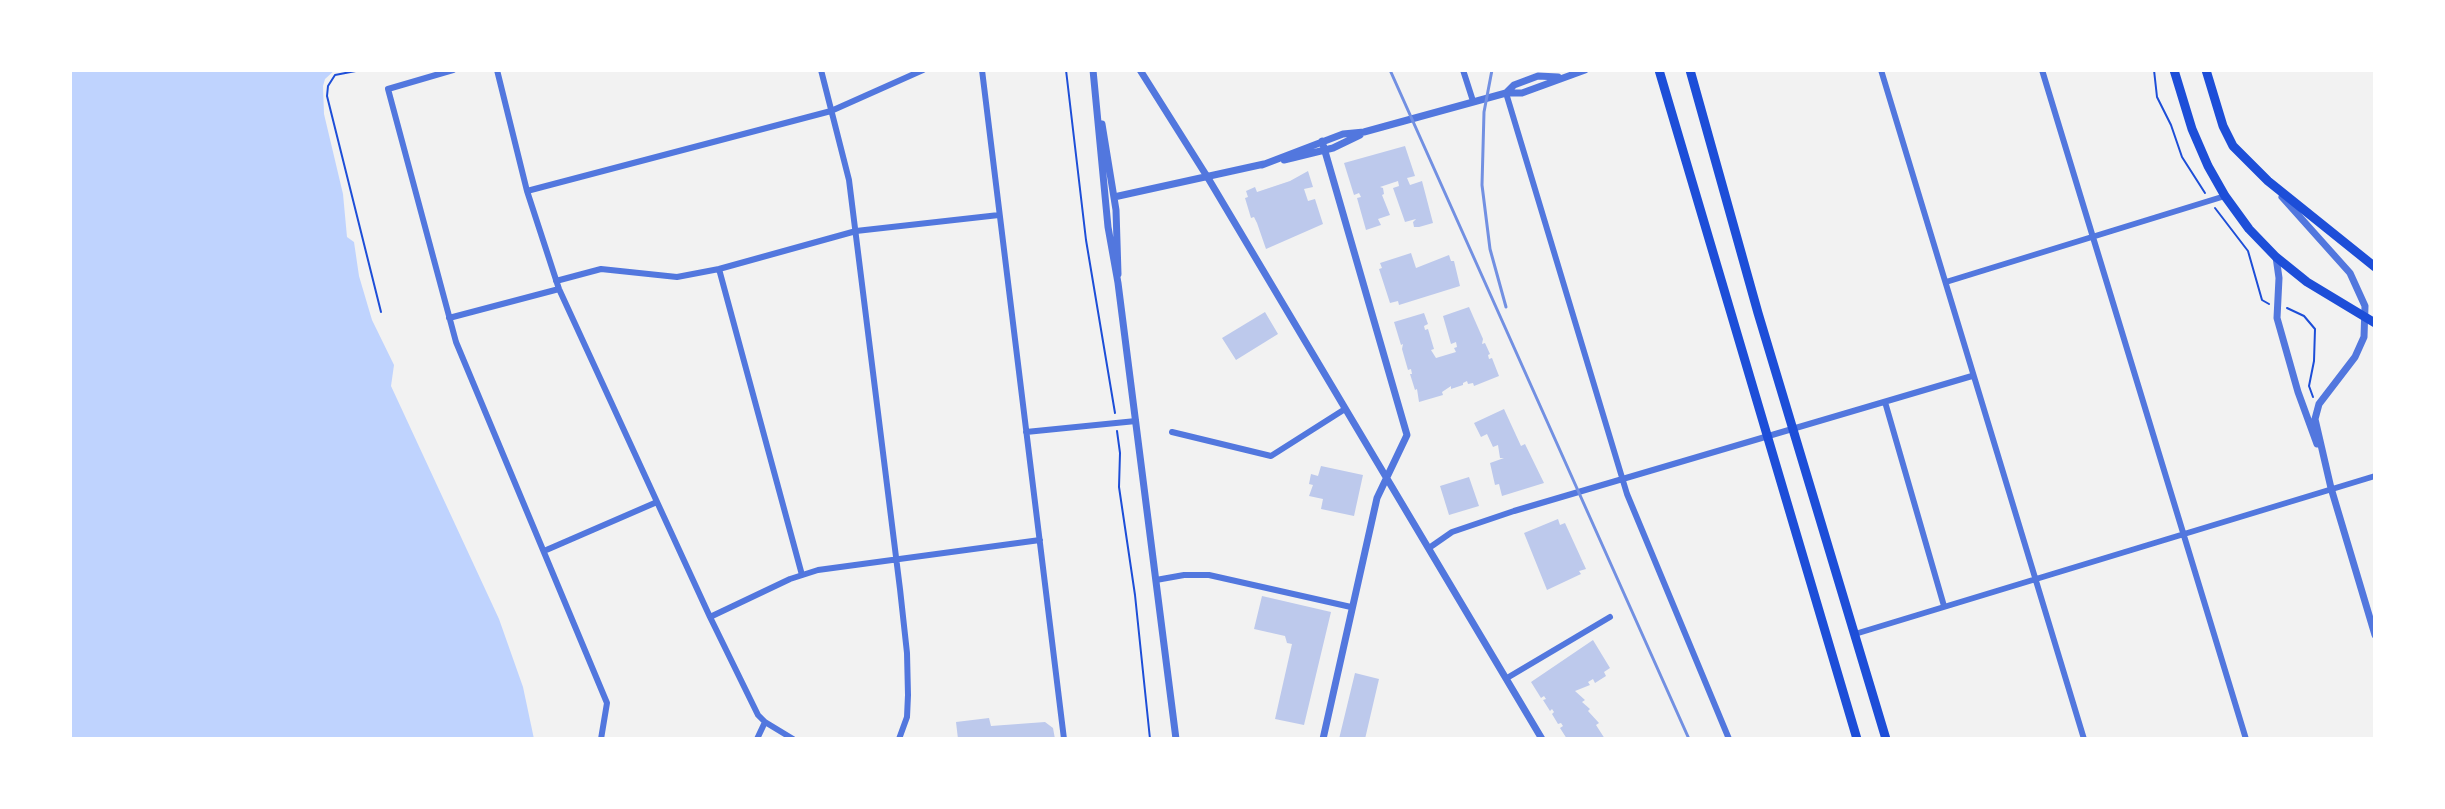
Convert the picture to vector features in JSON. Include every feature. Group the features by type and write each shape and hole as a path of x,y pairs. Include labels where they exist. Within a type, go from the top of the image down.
{"main road":[{"path":"1659,70 1857,739"},
{"path":"1690,70 1886,739"},
{"path":"2174,70 2192,129 2208,166 2249,229 2276,257 2307,282 2375,323"},
{"path":"2206,70 2223,126 2233,146 2268,181 2375,267"}],"street":[{"path":"453,70 388,89 456,342 607,703 601,739"},
{"path":"497,70 527,191 557,285 758,715 793,739"},
{"path":"821,70 849,180 907,653 907,717 899,739"},
{"path":"527,191 831,111 923,70"},
{"path":"982,70 1064,739"},
{"path":"1093,70 1108,227 1118,283 1176,739"},
{"path":"1142,70 1542,739"},
{"path":"1463,70 1473,101"},
{"path":"1114,197 1262,165 1364,132 1506,93 1514,85 1541,76 1560,78 1585,70"},
{"path":"1881,70 2084,739"},
{"path":"2042,70 2246,739"},
{"path":"1506,93 1623,480 1729,739"},
{"path":"1099,115 1105,133 1114,197 1120,257 1118,283"},
{"path":"1323,146 1407,427 1405,444 1377,498 1323,739"},
{"path":"2268,181 2350,273 2363,299 2364,337 2355,357 2319,404 2315,419 2331,488 2375,635"},
{"path":"1946,282 2225,196"},
{"path":"449,318 601,269 677,277 719,269 856,231 999,215"},
{"path":"2276,257 2279,278 2277,318 2298,392 2328,475"},
{"path":"719,269 802,575"},
{"path":"1429,548 1455,531 1972,376"},
{"path":"1885,402 1944,606"},
{"path":"1172,432 1271,456 1345,409"},
{"path":"1026,432 1136,421"},
{"path":"1855,634 2375,476"},
{"path":"544,551 657,502"},
{"path":"710,617 818,570 1040,540"},
{"path":"1156,580 1209,575 1351,607"},
{"path":"1507,678 1610,617"},
{"path":"757,739 765,722"}],"path":[{"path":"361,70 335,75 328,86 327,96 381,312"},
{"path":"1066,70 1086,240 1114,412"},
{"path":"2154,70 2157,97 2182,157 2248,251 2262,300 2269,304"},
{"path":"2285,308 2304,316 2315,329 2309,386 2314,399"},
{"path":"1117,433 1119,487 1135,595 1150,739"}],"water":[{"path":"70,70 335,70 325,79 323,86 324,114 343,194 347,237 354,242 359,276 372,320 394,365 391,386 499,619 523,687 534,739 70,739"}],"building":[{"path":"1405,146 1415,176 1407,178 1410,185 1422,181 1433,223 1414,227 1416,219 1405,222 1393,188 1399,186 1398,181 1380,187 1383,188 1382,195 1390,215 1378,219 1381,225 1366,230 1357,198 1361,197 1359,193 1354,195 1344,163"},
{"path":"1308,171 1313,187 1304,189 1308,201 1315,199 1323,224 1266,249 1257,223 1254,217 1251,218 1246,191 1255,187 1257,192"},
{"path":"1411,253 1416,268 1449,255 1454,261 1460,286 1399,305 1398,301 1390,303 1379,269 1382,268 1380,263"},
{"path":"1469,307 1483,339 1482,344 1485,343 1489,359 1492,358 1499,376 1474,386 1467,381 1451,389 1451,386 1442,392 1443,395 1419,402 1394,322 1424,313 1428,324 1424,326 1425,330 1428,329 1434,349 1431,350 1436,358 1456,352 1454,348 1457,347 1456,342 1451,344 1443,316"},
{"path":"1265,312 1278,334 1236,360 1222,338"},
{"path":"1504,409 1521,446 1525,444 1544,483 1502,496 1499,484 1495,485 1490,463 1504,458 1500,458 1498,445 1493,447 1487,434 1481,437 1474,423"},
{"path":"1321,466 1363,475 1354,516 1321,509 1323,499 1309,496 1313,485 1309,484 1311,474 1318,476"},
{"path":"1469,477 1479,506 1449,515 1440,486"},
{"path":"1558,519 1560,525 1565,523 1586,569 1547,590 1524,533"},
{"path":"1262,596 1331,612 1304,725 1275,719 1292,644 1287,643 1285,636 1254,629"},
{"path":"1593,640 1610,668 1604,672 1606,676 1595,683 1593,679 1588,682 1590,685 1575,691 1585,700 1582,702 1599,723 1596,725 1605,739 1567,739 1560,728 1563,726 1558,724 1552,714 1554,712 1543,700 1546,699 1544,696 1541,698 1531,682"},
{"path":"1355,673 1379,679 1365,739 1339,739"},
{"path":"989,718 991,726 1045,722 1053,728 1055,739 958,739 956,722"}],"railway":[{"path":"1390,70 1689,739"},
{"path":"1492,70 1484,112 1482,185 1490,249 1506,307"}]}
